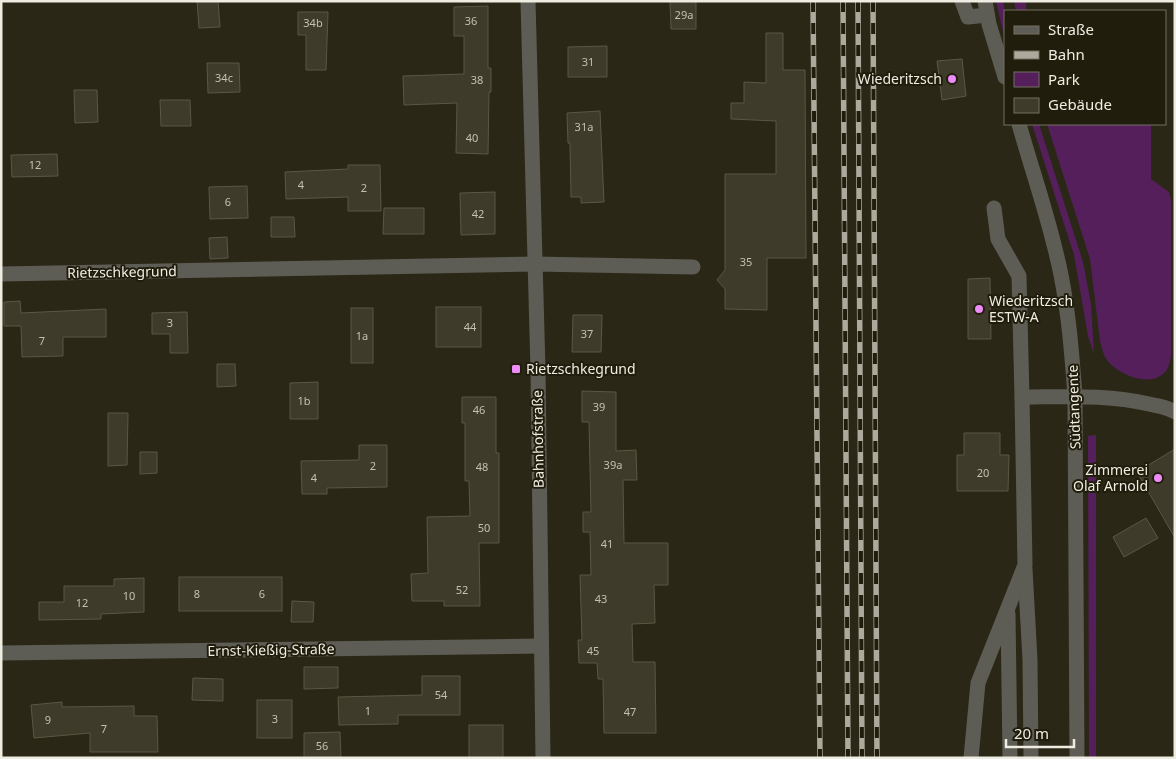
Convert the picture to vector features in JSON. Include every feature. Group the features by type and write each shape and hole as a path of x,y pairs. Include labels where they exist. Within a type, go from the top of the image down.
{"street":[{"name":"Bahnhofstraße","path":"528,1 535,264 543,758"},
{"path":"962,1 968,17 986,8 1004,73"},
{"name":"Südtangente","path":"1018,125 1052,235 1061,275 1068,321 1075,396 1076,758"},
{"path":"994,208 998,239 1019,276 1031,758"},
{"name":"Rietzschkegrund","path":"1,274 535,264 693,266"},
{"path":"1022,397 1100,396 1173,406"},
{"path":"971,758 978,683 1025,565"},
{"path":"1007,609 1010,758"},
{"name":"Ernst-Kießig-Straße","path":"1,653 541,646"}],"green space":[{"path":"996,1 1003,1 1004,36"},
{"path":"1014,1 1026,1 1026,10 1016,10"},
{"path":"1032,125 1039,125 1083,262 1091,304 1094,354 1088,336 1074,255"},
{"path":"1047,125 1151,125 1151,179 1169,192 1171,201 1171,356 1166,371 1160,376 1144,379 1127,375 1112,366 1104,355 1100,341 1090,259"},
{"path":"1096,435 1096,758 1089,758 1088,436"}],"building":[{"path":"197,1 218,1 220,27 199,28"},
{"path":"670,1 696,1 696,29 671,29"},
{"path":"488,6 488,68 491,68 491,92 489,92 488,154 456,153 457,103 404,105 403,76 464,74 464,36 454,36 454,7"},
{"path":"298,12 328,12 326,70 306,70 306,35 298,35"},
{"path":"766,33 783,33 783,70 805,70 806,258 767,258 767,310 725,309 725,289 717,280 725,270 725,174 776,174 776,121 731,119 731,103 744,103 744,82 766,83"},
{"path":"607,46 607,77 568,77 568,47"},
{"name":"Wiederitzsch","path":"962,59 966,96 942,100 937,61"},
{"path":"207,63 239,63 240,92 208,93"},
{"path":"74,90 97,90 98,122 75,123"},
{"path":"160,100 190,100 191,126 161,126"},
{"path":"600,111 604,202 581,203 581,197 571,197 570,143 568,143 567,113"},
{"path":"57,154 58,176 12,177 11,155"},
{"path":"348,165 380,165 381,211 348,211 348,197 286,199 285,172 348,169"},
{"path":"247,186 248,218 210,219 209,187"},
{"path":"495,192 495,234 461,235 460,193"},
{"path":"384,208 424,208 424,234 383,234"},
{"path":"271,217 294,217 295,237 271,237"},
{"path":"227,237 228,258 210,259 209,238"},
{"name":"Wiederitzsch ESTW-A","path":"990,278 991,339 968,339 968,279"},
{"path":"20,301 21,313 106,309 106,337 63,337 63,356 22,357 21,326 4,326 4,302"},
{"path":"436,307 481,307 481,347 436,347"},
{"path":"351,308 373,308 373,363 351,363"},
{"path":"187,312 188,353 170,353 170,334 152,334 152,313"},
{"path":"573,315 602,315 601,352 572,352"},
{"path":"217,364 235,364 236,386 217,387"},
{"path":"318,382 318,419 290,419 290,383"},
{"path":"582,391 616,392 616,451 636,450 637,480 623,480 624,543 668,543 668,585 654,585 655,623 632,624 633,662 655,662 656,733 604,733 603,679 598,679 597,663 579,663 578,640 582,640 580,575 591,575 590,532 583,532 583,512 591,512 589,422 582,422"},
{"path":"462,397 496,397 496,453 499,453 499,543 479,543 480,606 444,606 444,601 412,601 411,574 428,573 427,517 470,516 469,481 465,481 465,423 462,423"},
{"path":"108,413 128,413 127,465 108,466"},
{"path":"964,433 1000,433 1000,455 1009,455 1008,491 957,491 957,455 964,455"},
{"path":"359,445 387,445 387,487 327,488 327,494 302,494 301,461 359,460"},
{"name":"Zimmerei Olaf Arnold","path":"1175,449 1175,538 1137,472"},
{"path":"140,452 157,452 157,473 140,474"},
{"path":"1146,518 1158,538 1124,557 1113,537"},
{"path":"179,577 282,577 282,611 179,611"},
{"path":"144,578 144,612 101,614 101,619 39,620 39,602 64,602 64,586 114,586 114,579"},
{"path":"292,601 314,602 313,622 291,622"},
{"path":"304,667 338,667 338,688 304,689"},
{"path":"422,676 460,676 460,715 398,715 398,724 339,725 338,697 422,695"},
{"path":"193,678 223,679 223,701 192,700"},
{"path":"257,700 292,700 292,738 257,738"},
{"path":"62,702 62,707 134,706 134,716 157,716 158,752 90,752 90,733 34,738 31,705"},
{"path":"469,725 503,725 503,758 469,758"},
{"path":"340,732 341,758 304,758 304,733"}],"railway":[{"path":"813,1 820,758"},
{"path":"843,1 848,758"},
{"path":"858,1 862,758"},
{"path":"873,1 877,758"}],"place":[{"name":"Wiederitzsch","path":"952,79"},
{"name":"Wiederitzsch ESTW-A","path":"979,309"},
{"name":"Rietzschkegrund","path":"516,369"},
{"name":"Zimmerei Olaf Arnold","path":"1158,478"}]}
